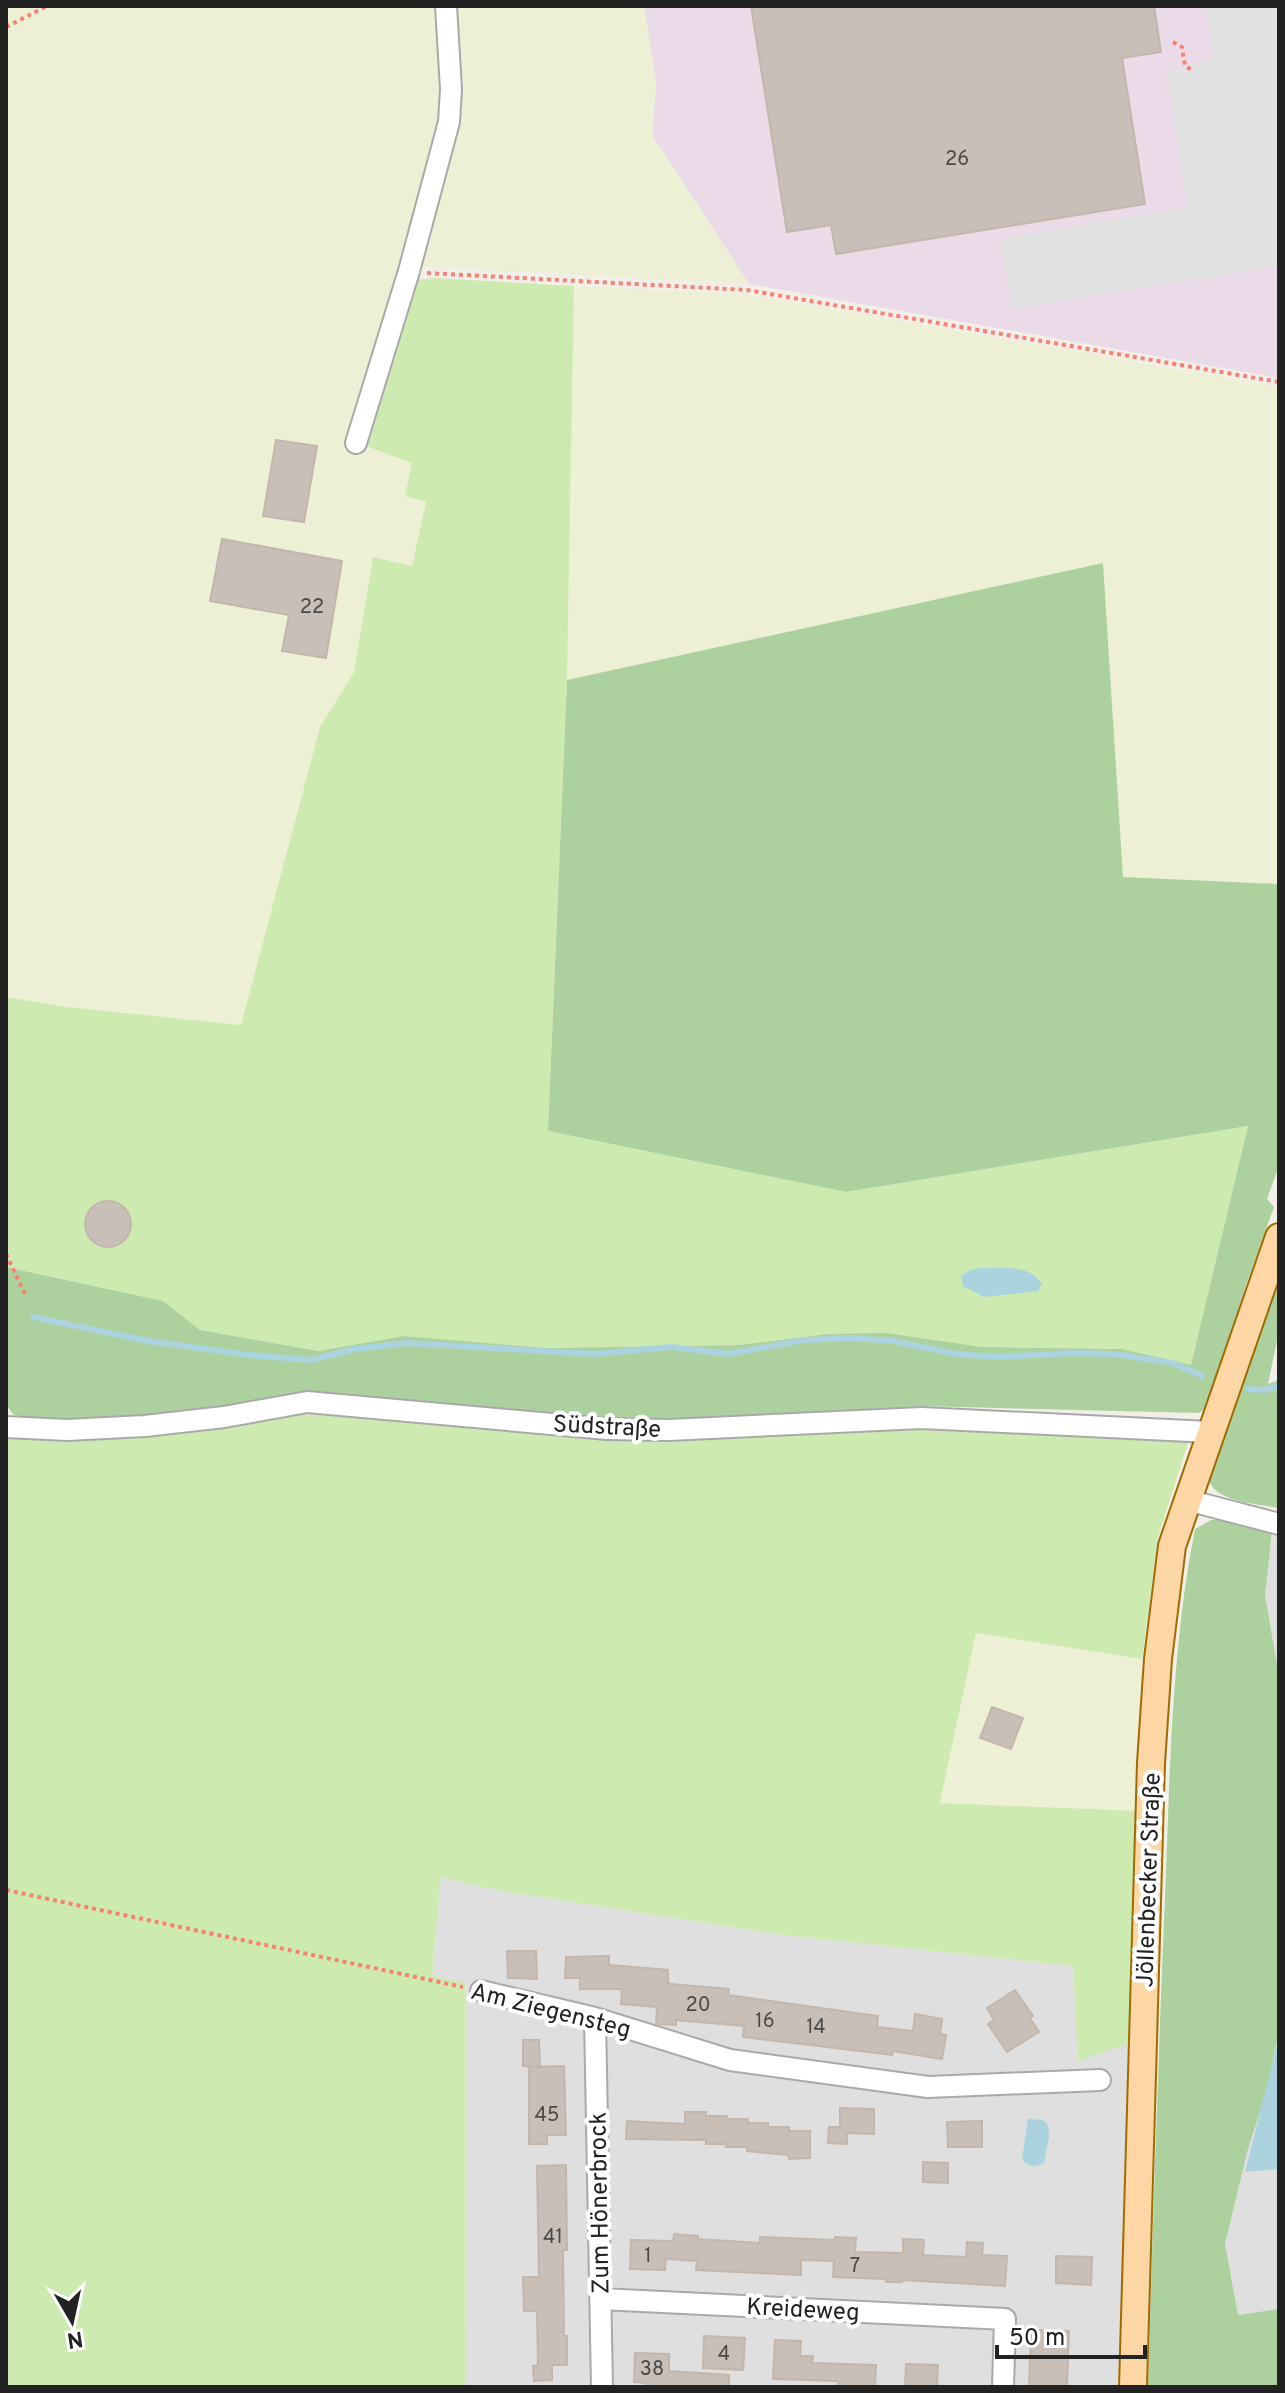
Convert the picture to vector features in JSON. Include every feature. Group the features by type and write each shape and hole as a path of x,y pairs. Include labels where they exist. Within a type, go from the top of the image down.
{"main road":[{"name":"Jöllenbecker Straße","path":"1133,2387 1151,1763 1158,1659 1172,1546 1279,1237"}],"street":[{"path":"356,443 409,271 449,122 451,89 446,6"},
{"name":"Südstraße","path":"6,1427 67,1430 145,1426 224,1417 307,1402 607,1429 669,1430 922,1418 1210,1432"},
{"path":"1187,1500 1279,1524"},
{"name":"Am Ziegensteg","path":"481,1991 595,2018 730,2060 928,2087 1100,2080"},
{"name":"Zum Hönerbrock","path":"595,2018 602,2387"},
{"name":"Kreideweg","path":"601,2299 1005,2319 1003,2387"}],"path":[{"path":"6,27 47,6"},
{"path":"1173,42 1182,47 1185,66 1192,70"},
{"path":"409,271 747,290 1279,382"},
{"path":"6,1254 25,1294"},
{"name":"Am Ziegensteg","path":"6,1890 481,1991"}],"shaded area":[{"path":"644,6 1279,6 1279,378 749,284 652,135 656,84"},
{"path":"1206,6 1279,6 1279,266 1012,309 1000,239 1188,207 1166,68 1214,60"},
{"path":"1279,1507 1279,1676 1265,1595 1268,1559"},
{"path":"441,1877 496,1890 784,1935 1073,1966 1078,2060 1132,2042 1128,2097 1126,2387 466,2387 465,1984 432,1977"},
{"path":"1279,2033 1279,2309 1238,2315 1225,2244"}],"green space":[{"path":"6,6 436,6 440,93 437,132 347,439 412,462 405,496 426,501 412,566 373,557 354,672 320,727 241,1025 67,1007 6,997"},
{"path":"455,6 644,6 656,84 652,135 749,284 420,266 457,137 461,104"},
{"path":"433,278 574,286 567,680 548,1131 846,1192 1248,1126 1191,1366 1122,1349 982,1347 828,1334 739,1345 547,1348 404,1336 318,1351 200,1330 163,1301 6,1267 6,997 67,1007 241,1025 320,727 354,672 373,557 412,566 426,502 405,496 412,463 366,446 416,280"},
{"path":"574,286 746,294 1279,387 1279,884 1123,877 1103,563 567,680"},
{"path":"1103,563 1123,877 1279,884 1279,1166 1267,1199 1274,1207 1207,1407 1199,1413 921,1406 666,1424 310,1395 145,1418 24,1420 13,1414 6,1404 6,1267 163,1301 200,1330 318,1351 404,1336 547,1348 739,1345 828,1334 886,1333 982,1347 1122,1349 1191,1365 1248,1126 846,1192 548,1131 567,680"},
{"path":"1279,1278 1279,1331 1268,1384 1279,1380 1278,1508 1227,1497 1211,1486 1207,1477 1237,1382"},
{"path":"303,1414 607,1436 923,1421 1180,1435 1188,1443 1158,1537 1142,1659 976,1633 940,1803 1138,1811 1132,2042 1078,2061 1073,1966 784,1935 496,1890 441,1877 432,1976 465,1983 466,2387 6,2387 6,1435 119,1437 228,1426"},
{"path":"1211,1520 1272,1532 1265,1595 1279,1676 1279,2033 1225,2244 1238,2315 1279,2309 1279,2387 1148,2387 1168,1805 1176,1666 1195,1529"},
{"path":"976,1633 1142,1659 1138,1811 940,1804"}],"water":[{"path":"970,1270 1023,1270 1042,1284 1038,1291 984,1297 963,1286 961,1276"},
{"path":"1279,2038 1279,2169 1245,2172"},
{"path":"1028,2119 1043,2120 1048,2125 1044,2163 1034,2166 1022,2159"}],"building":[{"path":"751,6 1154,6 1161,52 1122,58 1145,204 836,254 831,225 787,232"},
{"path":"276,440 317,446 304,522 263,516"},
{"path":"222,539 342,561 326,658 282,651 289,615 210,601"},
{"path":"108,1201 124,1208 131,1224 124,1240 108,1247 92,1240 85,1224 92,1208"},
{"path":"992,1707 1023,1718 1011,1749 980,1738"},
{"path":"507,1951 536,1951 537,1979 508,1978"},
{"path":"609,1956 609,1965 668,1970 670,1984 729,1989 728,1995 878,2016 877,2027 913,2031 915,2014 942,2019 940,2034 946,2035 942,2059 893,2051 892,2055 743,2037 744,2026 676,2020 676,2025 658,2024 657,2007 621,2004 622,1989 580,1989 580,1978 565,1978 566,1957"},
{"path":"1015,1990 1033,2016 1030,2018 1039,2032 1007,2052 988,2024 994,2020 987,2008"},
{"path":"523,2040 539,2040 540,2067 523,2066"},
{"path":"564,2066 566,2135 547,2135 547,2144 529,2144 529,2067"},
{"path":"840,2108 874,2109 874,2134 847,2133 847,2144 828,2143 829,2127 840,2127"},
{"path":"685,2112 706,2112 706,2116 727,2116 726,2119 748,2119 748,2123 768,2123 768,2127 789,2127 789,2131 810,2131 810,2158 789,2159 788,2155 747,2151 747,2147 706,2144 706,2140 626,2139 627,2121 685,2124"},
{"path":"982,2121 982,2147 948,2147 947,2122"},
{"path":"923,2162 948,2163 948,2183 923,2182"},
{"path":"566,2165 567,2250 563,2250 567,2365 552,2365 552,2380 534,2381 533,2366 538,2365 537,2311 524,2311 523,2277 539,2277 537,2166"},
{"path":"674,2234 698,2236 698,2239 760,2243 760,2237 856,2238 855,2252 903,2253 903,2239 924,2240 923,2255 966,2257 967,2242 983,2243 982,2255 1007,2256 1005,2286 833,2277 834,2261 801,2260 801,2275 696,2270 697,2261 666,2259 665,2270 630,2269 631,2240 673,2241"},
{"path":"1056,2256 1092,2257 1091,2285 1056,2283"},
{"path":"1031,2330 1069,2331 1067,2387 1029,2387"},
{"path":"704,2336 745,2338 743,2370 703,2368"},
{"path":"775,2340 801,2341 800,2356 813,2356 812,2363 876,2365 875,2387 838,2387 838,2381 773,2379"},
{"path":"635,2353 669,2354 669,2371 729,2375 729,2387 646,2387 646,2383 634,2382"},
{"path":"906,2364 938,2365 937,2387 905,2387"}],"waterway":[{"path":"33,1317 148,1341 310,1360 355,1349 407,1343 595,1354 671,1347 728,1354 805,1340 853,1338 893,1341 956,1354 999,1357 1114,1354 1173,1363 1202,1376"},
{"path":"1248,1389 1265,1390 1279,1386"}]}
